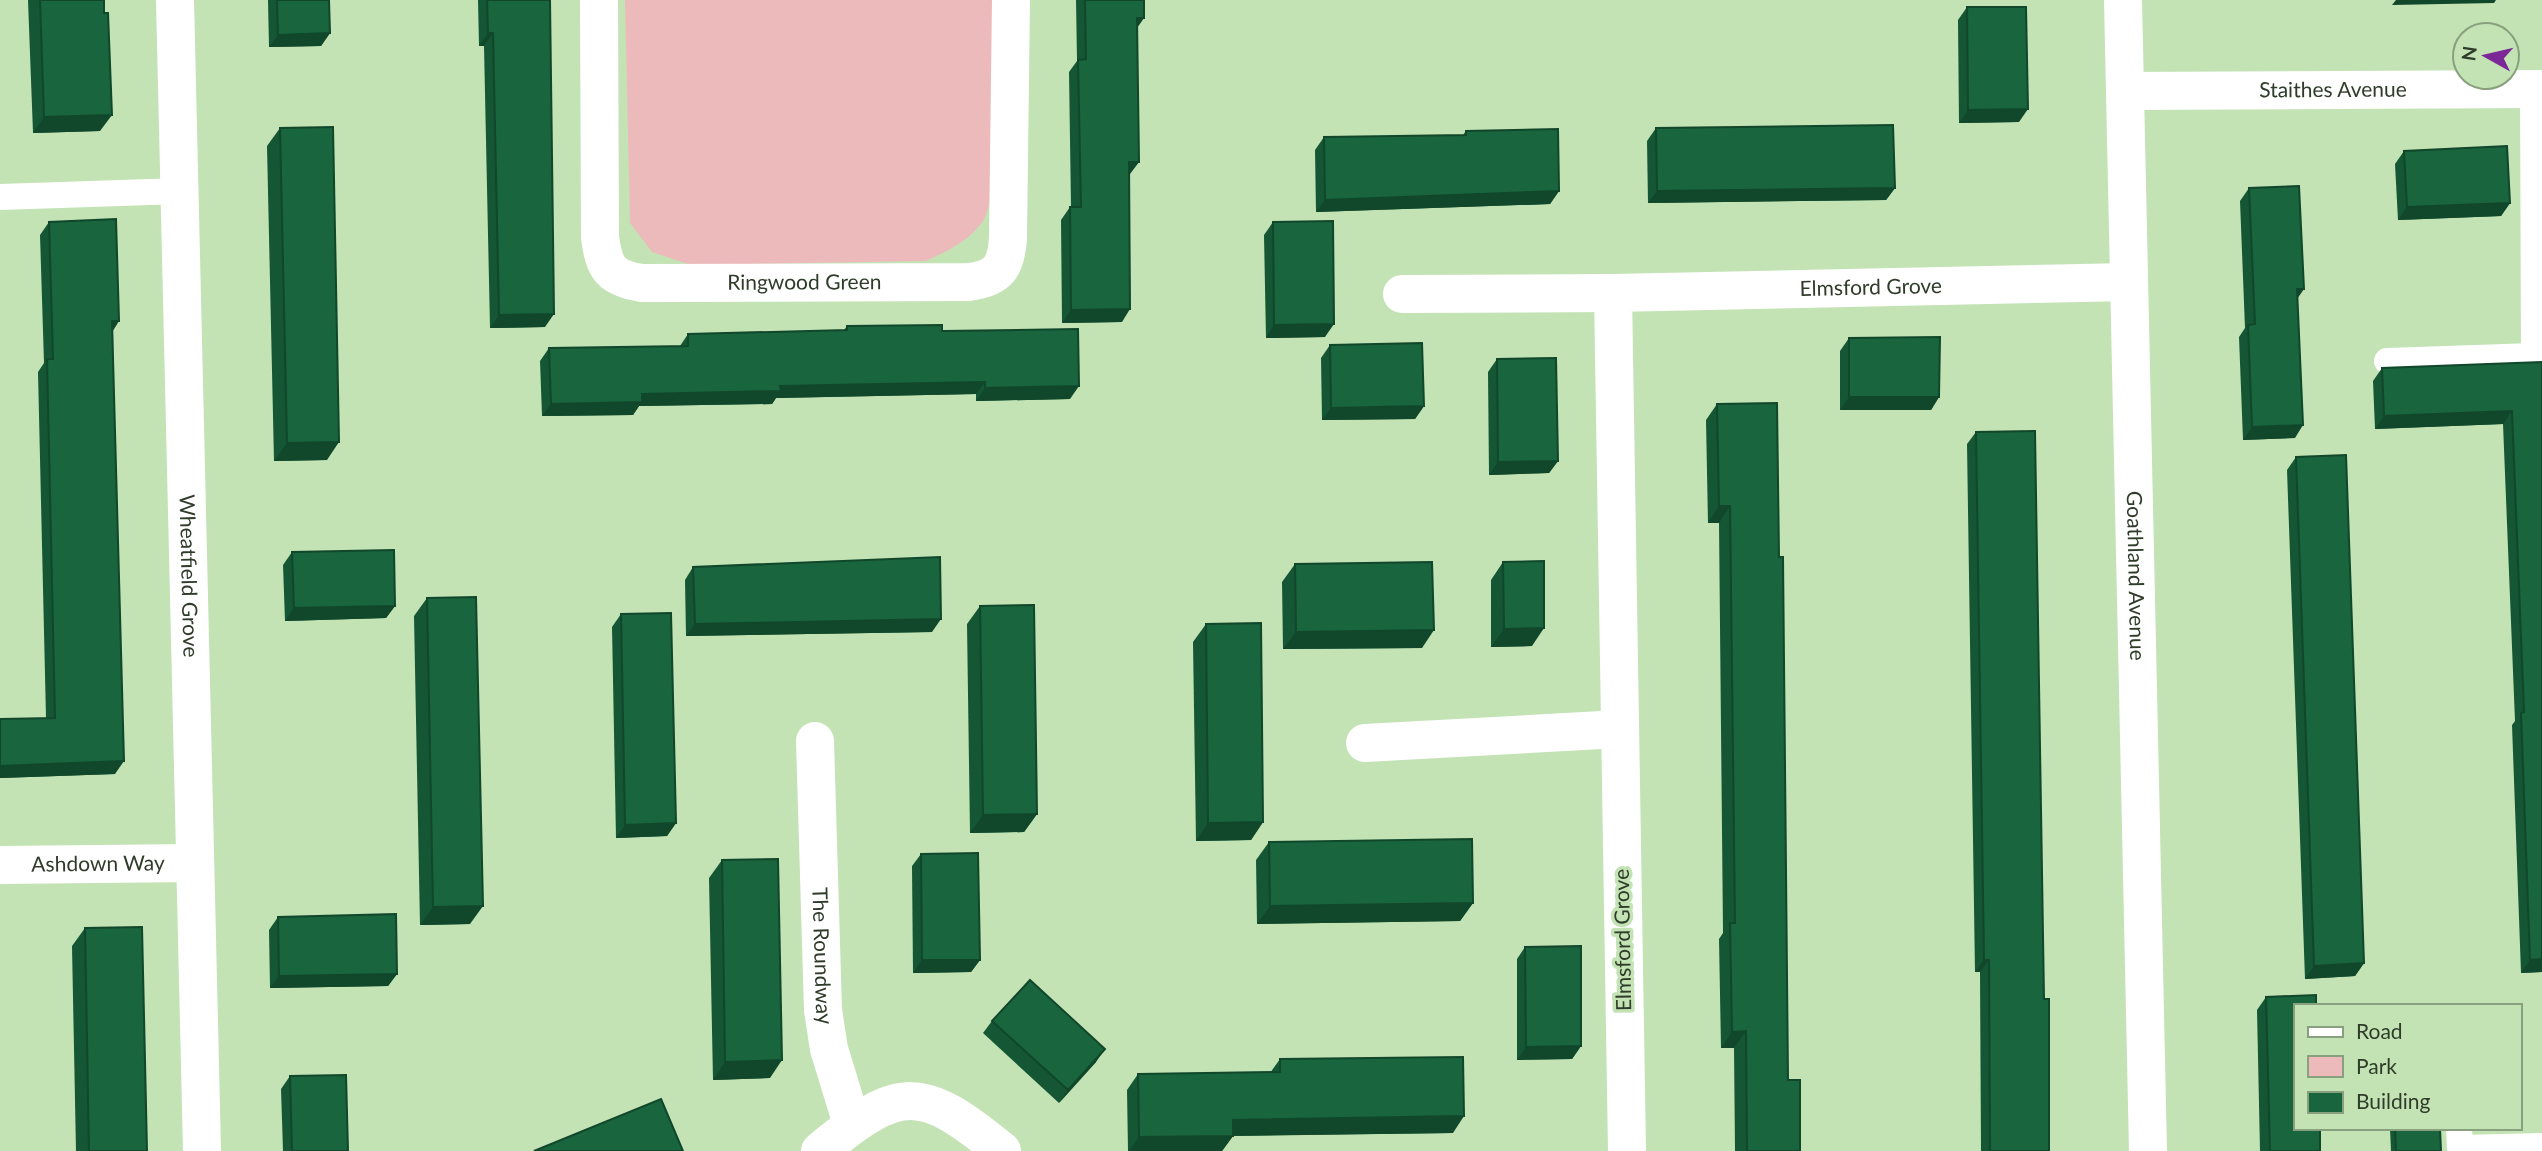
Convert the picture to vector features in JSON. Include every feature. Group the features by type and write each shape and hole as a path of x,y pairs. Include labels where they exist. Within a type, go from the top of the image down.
{"street":[{"name":"Wheatfield Grove","path":"174,0 202,1151"},
{"name":"Ringwood Green","path":"599,0 600,237 603,258 612,272 624,280 642,283 970,282 987,279 1000,272 1006,259 1009,239 1011,0"},
{"name":"Goathland Avenue","path":"2123,0 2148,1151"},
{"name":"Staithes Avenue","path":"2125,90 2538,89"},
{"name":"Elmsford Grove","path":"1402,294 1613,293 2129,282"},
{"name":"Elmsford Grove","path":"1613,293 1627,1151"},
{"path":"1365,743 1620,729"},
{"name":"The Roundway","path":"816,741 823,1010 829,1049 852,1124"},
{"name":"Ashdown Way","path":"0,865 195,863"},
{"path":"820,1151 852,1124 880,1107 901,1102 922,1102 961,1117 1002,1151"}],"lane":[{"path":"2387,361 2534,356 2538,89"},
{"path":"0,197 180,191"},
{"path":"2459,1130 2460,1148 2542,1146"}],"green space":[{"path":"625,0 997,0 995,151 989,206 983,221 965,240 926,261 691,265 652,252 630,223"}],"building":[{"path":"40,0 104,0 104,13 108,13 112,115 44,117"},
{"path":"277,0 329,0 330,33 278,35"},
{"path":"487,0 550,0 554,314 499,315 493,33 488,33"},
{"path":"1085,0 1144,0 1144,18 1137,18 1139,162 1129,162 1130,309 1071,310 1070,207 1081,207 1078,60 1086,59"},
{"path":"1967,7 2026,7 2028,109 1968,110"},
{"path":"1893,125 1895,188 1657,191 1656,128"},
{"path":"333,127 339,442 287,443 280,128"},
{"path":"1558,129 1559,191 1325,200 1324,137 1466,135 1466,131"},
{"path":"2507,146 2510,203 2407,207 2404,151"},
{"path":"2299,186 2304,289 2297,289 2303,425 2252,427 2248,325 2255,324 2249,188"},
{"path":"116,219 119,321 112,321 124,761 0,766 0,719 55,718 47,359 53,359 49,222"},
{"path":"1333,221 1334,324 1274,325 1273,222"},
{"path":"942,325 942,331 1078,329 1079,386 985,388 985,382 780,386 781,391 642,394 642,402 551,404 549,348 688,346 688,334 847,330 847,326"},
{"path":"1940,337 1939,397 1849,397 1849,338"},
{"path":"1422,343 1424,406 1331,408 1330,345"},
{"path":"1556,358 1558,461 1498,462 1497,359"},
{"path":"2542,362 2542,959 2530,960 2521,713 2524,712 2512,411 2384,416 2382,368"},
{"path":"1777,403 1779,557 1783,557 1788,1080 1800,1080 1800,1151 1747,1151 1746,1031 1732,1032 1730,923 1735,923 1730,506 1719,506 1717,404"},
{"path":"2035,431 2044,999 2049,999 2049,1151 1990,1151 1989,960 1984,960 1976,432"},
{"path":"2346,455 2364,963 2314,966 2296,457"},
{"path":"394,550 395,606 294,608 292,552"},
{"path":"940,557 941,619 695,624 693,567"},
{"path":"1544,561 1544,628 1504,629 1503,562"},
{"path":"1432,562 1434,630 1296,632 1295,564"},
{"path":"476,597 483,906 433,907 427,598"},
{"path":"1034,605 1037,814 983,815 980,606"},
{"path":"671,613 676,823 625,825 621,614"},
{"path":"1261,623 1263,822 1208,823 1206,624"},
{"path":"1472,839 1473,903 1270,906 1269,842"},
{"path":"978,853 980,960 922,960 921,854"},
{"path":"778,859 782,1060 725,1062 722,860"},
{"path":"396,914 397,974 279,976 278,917"},
{"path":"142,927 147,1151 89,1151 85,928"},
{"path":"1581,946 1581,1046 1526,1047 1525,947"},
{"path":"1030,980 1105,1049 1068,1090 992,1021"},
{"path":"2316,995 2316,1004 2294,1004 2294,1130 2320,1130 2320,1151 2270,1151 2266,997"},
{"path":"1463,1057 1464,1116 1233,1120 1233,1136 1139,1137 1138,1074 1280,1072 1280,1059"},
{"path":"346,1075 348,1151 292,1151 290,1076"},
{"path":"661,1099 683,1151 534,1151"},
{"path":"2395,1130 2440,1130 2441,1151 2396,1151"}]}
